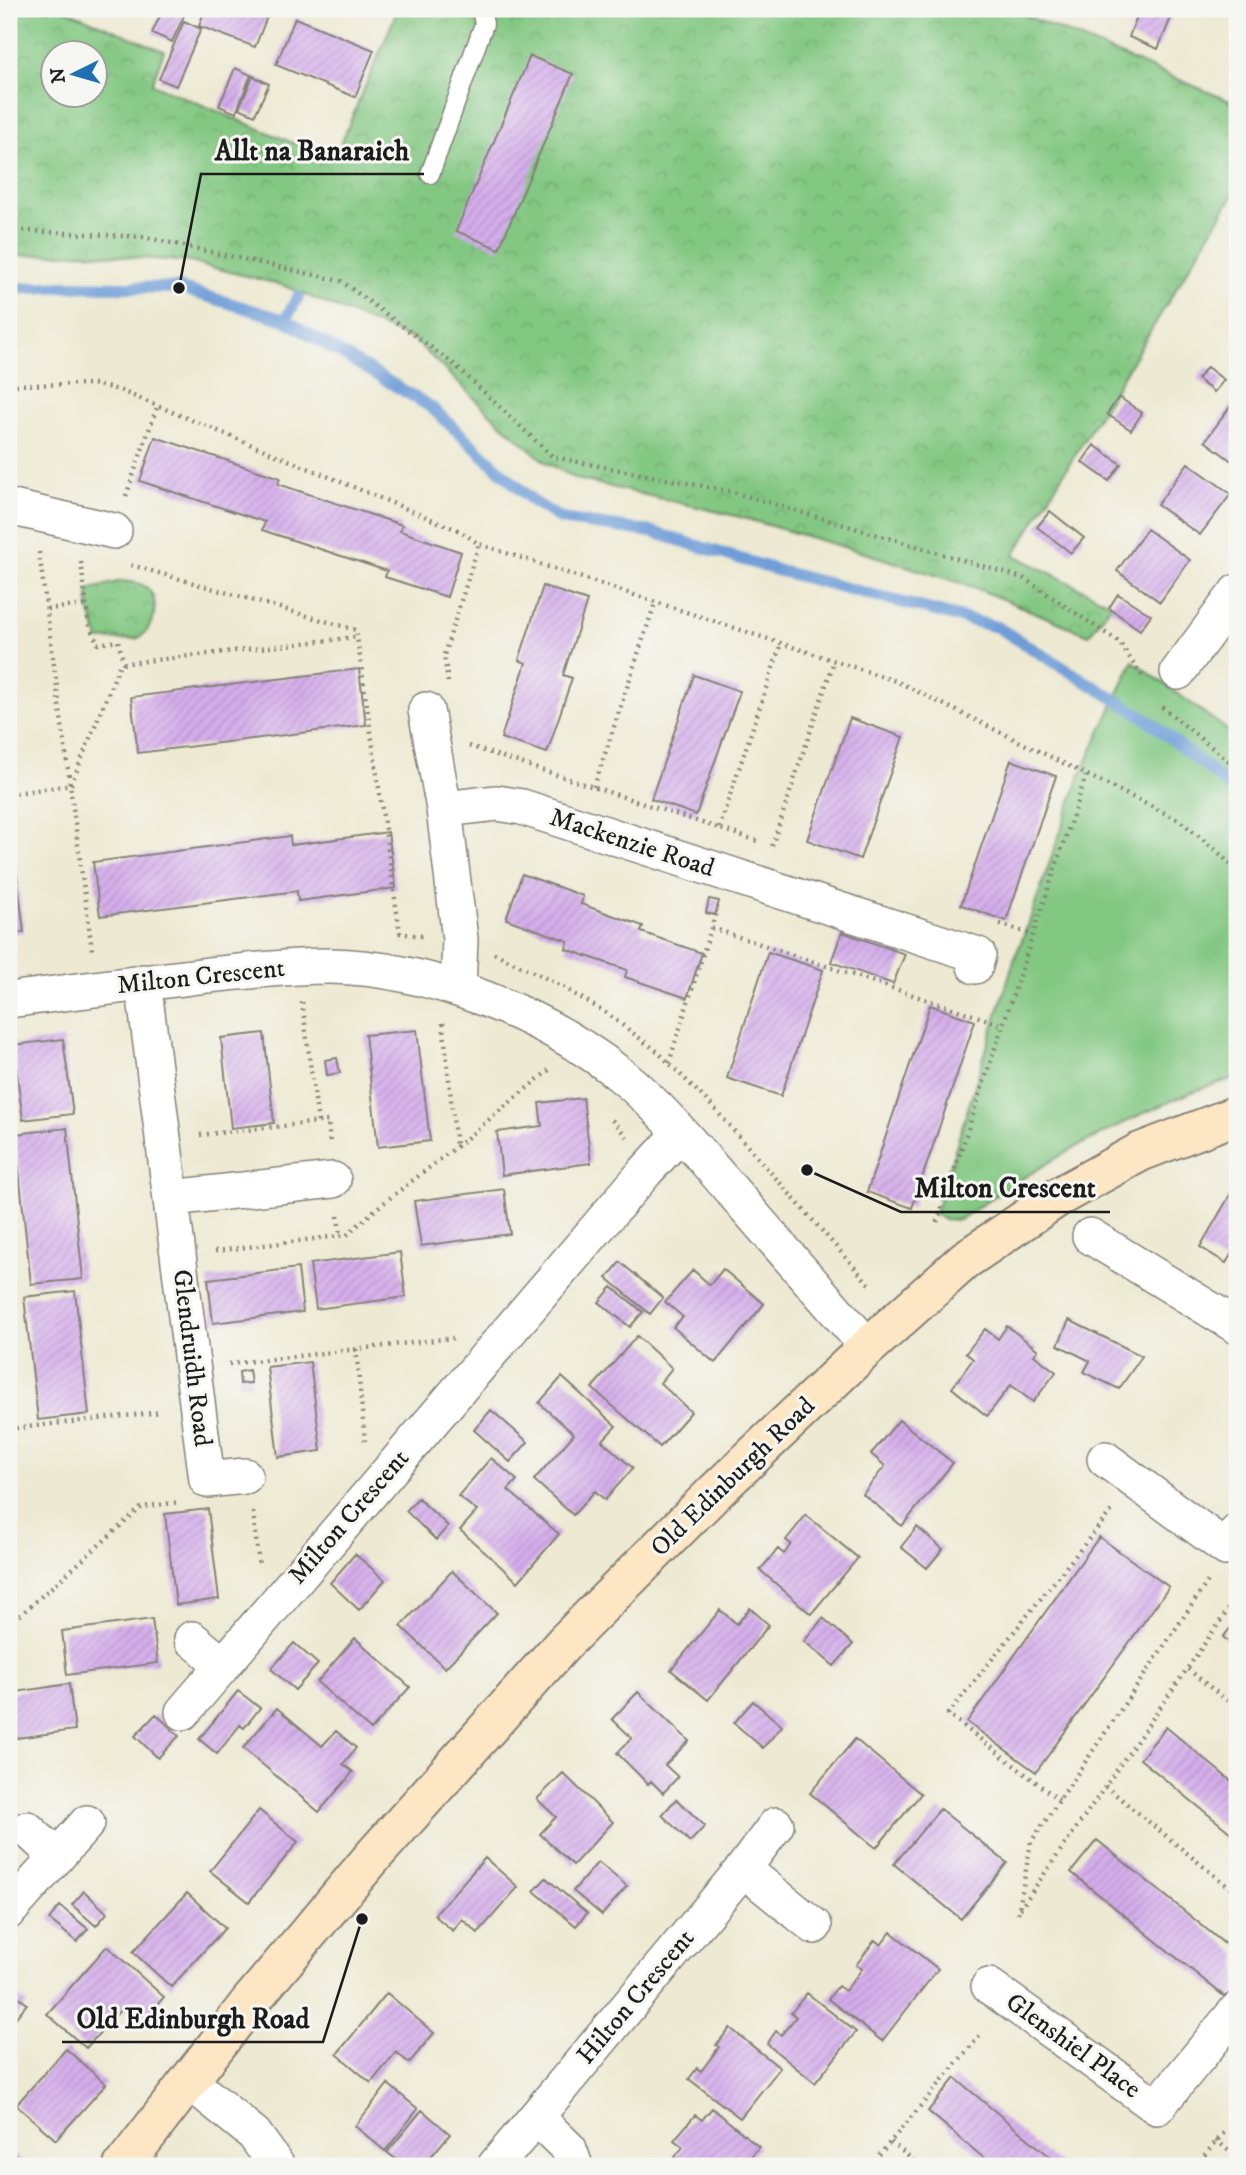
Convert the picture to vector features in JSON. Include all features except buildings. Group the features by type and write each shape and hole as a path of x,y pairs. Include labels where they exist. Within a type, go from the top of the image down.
{"street":[{"path":"9,507 114,531"},
{"path":"1163,678 1237,592"},
{"path":"438,701 444,809 460,939 458,989"},
{"name":"Mackenzie Road","path":"444,809 498,803 522,807 978,955 975,966"},
{"name":"Milton Crescent","path":"9,1000 143,982 277,968 331,966 380,970 458,989 510,1009 566,1037 623,1077 681,1133 868,1346"},
{"name":"Glendruidh Road","path":"143,982 207,1480 249,1492"},
{"name":"Old Edinburgh Road","path":"123,2166 250,2001 375,1854 565,1642 716,1491 868,1346 965,1260 1058,1197 1140,1152 1237,1115"},
{"name":"Milton Crescent","path":"183,1712 681,1133"},
{"path":"172,1198 333,1180"},
{"path":"1090,1236 1237,1326"},
{"path":"1105,1459 1226,1548 1237,1532"},
{"path":"192,1639 223,1665"},
{"path":"9,1911 87,1823"},
{"name":"Hilton Crescent","path":"495,2166 743,1870 776,1825"},
{"path":"27,1829 57,1857"},
{"path":"743,1870 814,1926"},
{"name":"Glenshiel Place","path":"989,1986 1157,2107 1237,2010"},
{"path":"189,2081 254,2134 277,2166"},
{"path":"536,2117 569,2149 575,2166"}],"lane":[{"path":"430,174 484,24 481,9"}],"path":[{"path":"9,230 144,237 341,281 455,365 553,457 733,492 1023,578 1119,642 1163,678"},
{"path":"9,385 93,384 119,390 460,531 479,544 896,681 1179,820 1237,871"},
{"path":"157,407 107,557 356,630 400,933"},
{"path":"38,544 92,950"},
{"path":"438,701 444,655 479,544"},
{"path":"81,559 89,625 98,644 118,640 124,664"},
{"path":"594,787 655,603"},
{"path":"47,609 86,605"},
{"path":"71,785 120,664 357,636"},
{"path":"719,828 781,644"},
{"path":"785,850 772,846 834,661"},
{"path":"1161,706 1237,768"},
{"path":"468,746 758,841"},
{"path":"937,1222 1086,776"},
{"path":"9,793 71,785"},
{"path":"669,1063 712,928 726,874"},
{"path":"993,922 1032,935"},
{"path":"712,928 1003,1025"},
{"path":"292,1003 313,1001"},
{"path":"302,1002 318,1122"},
{"path":"455,1026 443,1023 456,1147"},
{"path":"539,1063 561,1075"},
{"path":"179,1255 347,1235 550,1069"},
{"path":"605,1112 630,1140"},
{"path":"194,1368 464,1336"},
{"path":"356,1349 366,1445"},
{"path":"9,1429 198,1408"},
{"path":"1059,1800 948,1714 1135,1482"},
{"path":"249,1492 260,1572"},
{"path":"9,1625 142,1507 183,1502"},
{"path":"1216,1569 1031,1842 1018,1913 1237,1597"},
{"path":"1188,1669 1237,1709"},
{"path":"1105,1786 1237,1894"},
{"path":"870,2166 982,2034"},
{"path":"1195,2166 1227,2129"},
{"path":"1216,2140 1237,2158"},
{"path":"891,2142 920,2166"}],"green space":[{"path":"9,9 63,9 164,51 152,84 334,160 398,9 1010,9 1237,104 1237,189 1014,555 1112,604 1089,635 973,587 868,554 740,517 577,479 545,462 414,340 282,285 190,262 85,253 9,256"},
{"path":"121,581 148,589 154,601 154,616 148,629 138,638 99,640 89,609 88,590"},
{"path":"1133,661 1237,737 1237,1077 1192,1092 1142,1114 1070,1150 959,1220 943,1219 935,1214 1015,957 1079,778"}],"waterway":[{"path":"9,289 68,286 179,288 285,320 298,297"},
{"path":"285,320 431,407 534,502 561,519 652,532 780,571 997,627 1144,717 1237,792"}],"place":[{"name":"Allt na Banaraich","path":"179,288"},
{"name":"Milton Crescent","path":"807,1170"},
{"name":"Old Edinburgh Road","path":"362,1919"}]}
